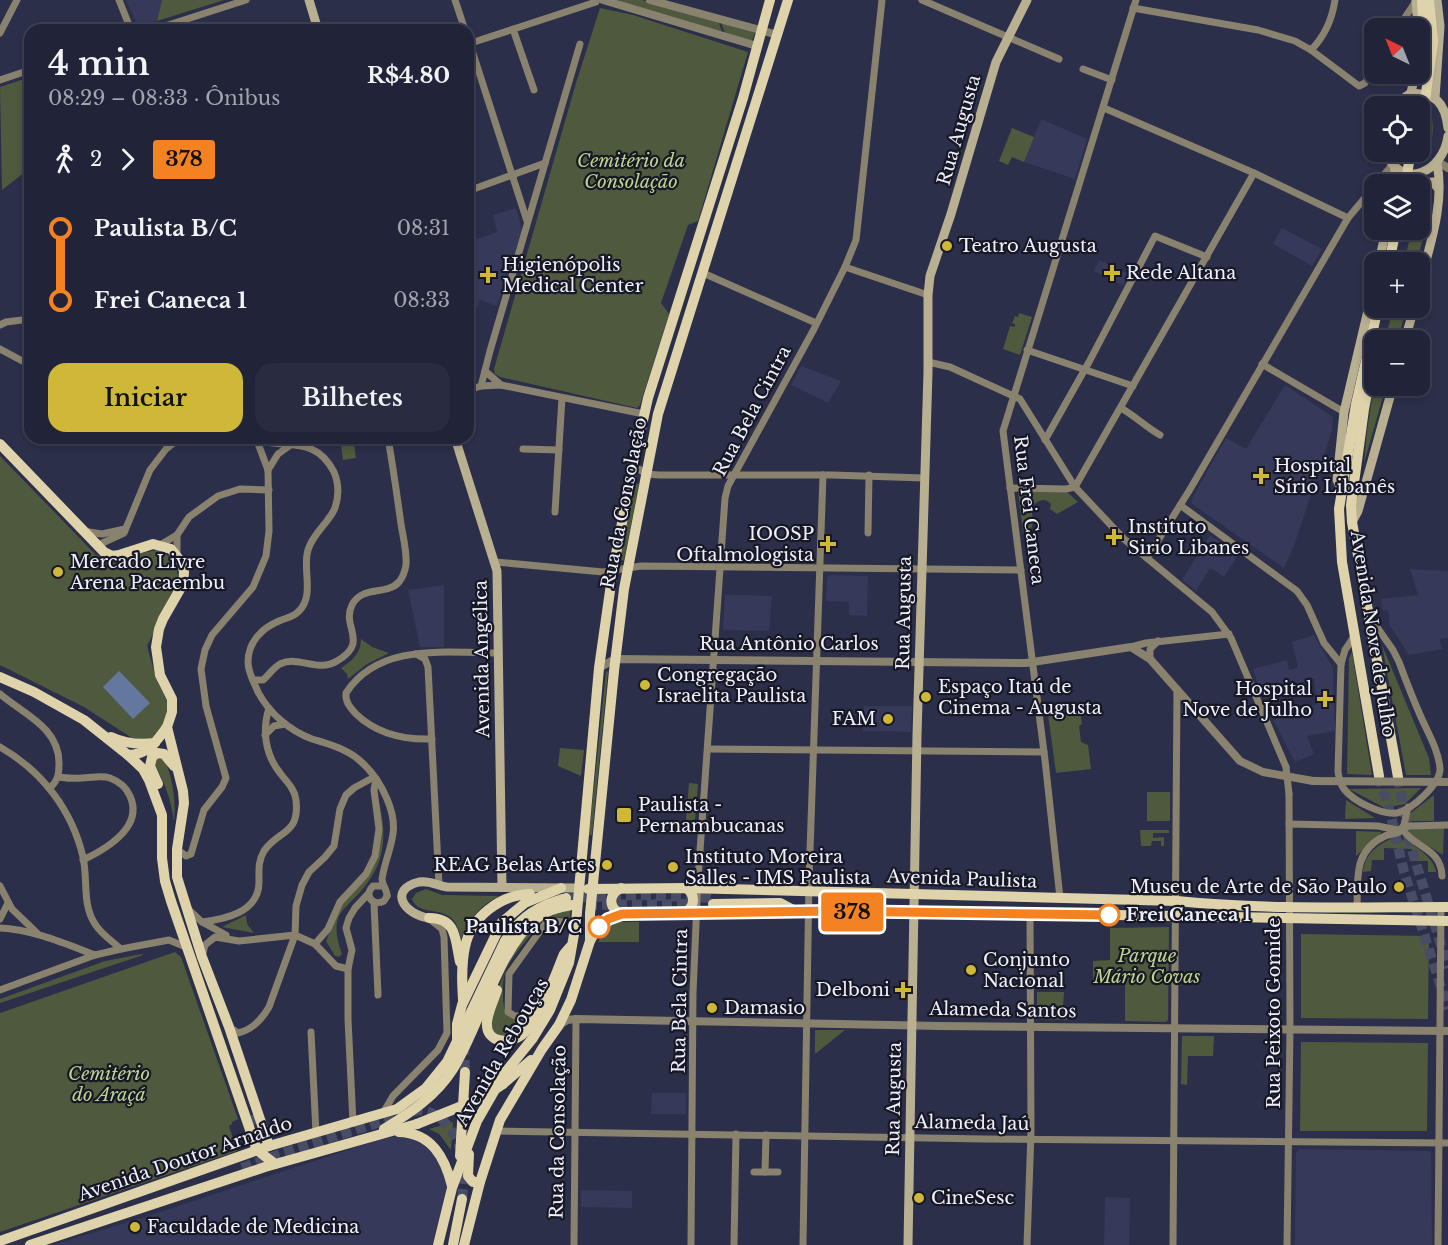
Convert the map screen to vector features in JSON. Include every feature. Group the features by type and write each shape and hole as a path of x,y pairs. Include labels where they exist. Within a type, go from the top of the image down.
{"main road":[{"path":"309,0 316,24"},
{"name":"Rua da Consolação","path":"573,945 599,668 613,570 633,465 644,414 743,98 770,0"},
{"name":"Rua da Consolação","path":"559,1025 571,1000 590,941 590,914 615,659 628,567 661,405 788,0"},
{"name":"Rua Augusta","path":"908,1245 928,295 930,276 996,62 1027,0"},
{"path":"1418,18 1419,0"},
{"path":"1419,0 1425,41 1419,96"},
{"path":"1426,96 1433,42 1429,0"},
{"path":"1435,98 1440,26 1437,0"},
{"path":"1411,93 1413,84"},
{"path":"1406,96 1411,93 1425,94 1446,106 1448,128"},
{"path":"1428,252 1438,211 1438,175 1444,162 1448,136"},
{"path":"1392,162 1404,171 1416,173 1427,171 1444,162"},
{"path":"1394,165 1394,174"},
{"path":"1430,181 1438,188"},
{"path":"702,226 717,229"},
{"name":"Avenida Nove de Julho","path":"1366,318 1344,412 1337,480 1342,490 1339,509 1342,562 1379,776"},
{"path":"1354,445 1360,382 1376,318"},
{"path":"1342,490 1366,396"},
{"path":"1352,522 1358,511 1390,396"},
{"path":"0,444 104,552 112,556 126,554 153,544 171,549 177,555 184,572 183,584 163,619 156,647 160,675 172,699 172,712 167,727 155,743 142,753 128,754"},
{"name":"Avenida Angélica","path":"457,444 496,562 498,581 502,887"},
{"name":"Avenida Nove de Julho","path":"1354,445 1352,522 1398,777"},
{"path":"0,677 52,701 99,731 128,754 149,780 162,815"},
{"path":"167,727 184,803 177,849 177,877 202,957 229,1027 253,1119 256,1150 275,1164"},
{"path":"99,731 127,743 140,745 155,743 174,756"},
{"path":"180,777 166,755 157,753 152,757 150,766 161,794 162,858 165,881 187,947 253,1119 269,1146"},
{"name":"Avenida Paulista","path":"401,897 405,890 416,883 427,881 439,885 502,887 566,897 579,888 698,888 715,901 780,903 796,912 1445,921"},
{"path":"622,888 615,892 611,902 614,909 622,914"},
{"path":"685,913 692,906 694,899 686,888"},
{"name":"Avenida Paulista","path":"622,914 697,912 715,901 796,891 1357,908 1445,907"},
{"path":"463,1000 462,971 465,948 478,920 501,901 522,894 530,894"},
{"path":"401,897 408,910 419,916 442,919 450,925 454,933 462,971"},
{"path":"377,1134 415,1110 444,1081 466,1044 519,937 532,922 566,897"},
{"name":"Avenida Doutor Arnaldo","path":"0,1241 256,1150 353,1123 404,1105 426,1088 442,1068 456,1044 457,1024 462,1005 502,922 525,903 566,897"},
{"path":"590,941 608,919 622,914"},
{"path":"501,970 487,1022 489,1033 498,1040 510,1041 522,1035 536,1016 564,954 573,945"},
{"name":"Avenida Rebouças","path":"438,1245 452,1188 472,1134 504,1074 533,1038 550,1010 569,963 573,945"},
{"path":"220,1002 220,1019 253,1119"},
{"name":"Avenida Rebouças","path":"464,1245 495,1131 509,1103 559,1025"},
{"path":"377,1134 417,1124 482,1098 503,1084 542,1049"},
{"path":"456,1176 455,1168 460,1154 465,1072"},
{"path":"377,1134 407,1132 432,1144 443,1159 452,1188"},
{"name":"Avenida Doutor Arnaldo","path":"30,1245 244,1171 377,1134"},
{"path":"472,1134 468,1176 473,1182 480,1182"},
{"path":"60,1220 77,1222 244,1171 249,1167 249,1163 240,1156"},
{"path":"453,1245 462,1199"}],"street":[{"path":"1,28 17,0"},
{"path":"119,0 129,24"},
{"path":"172,24 246,0"},
{"path":"455,0 463,24"},
{"path":"650,0 778,35"},
{"name":"Rua Bela Cintra","path":"691,1245 693,1022 698,888 725,498 728,486 816,323 845,267 856,240 882,0"},
{"path":"922,0 1059,59"},
{"name":"Rua Frei Caneca","path":"1060,898 1044,752 1003,431 1136,0"},
{"path":"1311,50 1329,25 1335,0"},
{"path":"1404,18 1419,0"},
{"path":"474,41 599,1 757,46"},
{"path":"1133,8 1258,30 1295,41 1311,50 1359,86 1364,84"},
{"path":"3,10 12,9"},
{"path":"720,20 725,37"},
{"path":"513,29 534,90"},
{"path":"481,386 580,44"},
{"path":"474,57 527,223"},
{"path":"1083,69 1112,80"},
{"path":"0,80 24,72"},
{"path":"1104,108 1254,173 1348,218"},
{"path":"474,189 545,163"},
{"path":"1386,174 1394,165"},
{"path":"1010,488 1066,489 1075,487 1254,173"},
{"path":"1147,558 1348,218 1364,199"},
{"path":"1045,440 1155,236 1207,257"},
{"path":"845,267 928,295"},
{"path":"703,273 816,323"},
{"path":"0,325 24,320"},
{"path":"0,349 24,361"},
{"path":"1027,350 1133,386"},
{"name":"Rua Peixoto Gomide","path":"928,363 950,367 1020,399 1075,487 1124,539 1212,612 1229,634 1286,767 1289,794 1290,1030 1287,1245"},
{"path":"1262,364 1344,412"},
{"path":"485,371 501,385"},
{"path":"474,388 501,385 644,414"},
{"path":"555,512 562,398"},
{"path":"1121,408 1160,435"},
{"path":"98,545 119,536 127,528 150,470 172,444"},
{"path":"177,849 186,856 191,854 204,810 222,787 226,778 203,692 201,669 202,659 212,635 247,595 263,566 269,531 269,490 268,470 257,444"},
{"path":"268,470 278,454 292,444 313,449 326,460 338,484 334,511 315,535 308,549 307,591 303,607 293,616 272,624 264,630 253,643 248,658 253,680 269,708 285,724 312,739 340,748 357,758 375,778 388,800 394,831 382,879 387,896 382,902 371,899"},
{"path":"253,680 263,680 274,668 287,662 299,661 315,666 329,665 339,661 353,645 354,632 350,612 355,601 365,592 394,586 403,576 406,556 389,444"},
{"path":"523,449 559,450"},
{"path":"633,465 646,474 869,475 924,478"},
{"path":"803,1245 808,912 824,475"},
{"path":"868,533 869,475"},
{"path":"160,545 177,535 189,518 218,496 251,488 269,490"},
{"path":"1180,505 1297,591 1307,605 1321,638 1341,664"},
{"path":"83,531 102,534 127,528"},
{"path":"177,535 177,555"},
{"path":"496,562 603,572 628,567 1021,570"},
{"path":"1355,635 1345,650 1341,664 1338,772 1340,781 1350,795 1383,812 1395,813 1408,807 1437,781 1440,768 1438,757 1393,650 1369,616"},
{"name":"Rua Antônio Carlos","path":"599,668 615,659 1033,662 1158,641 1229,634"},
{"path":"1150,658 1150,649 1158,641"},
{"path":"1131,647 1150,658 1240,761 1263,772 1313,781 1448,782"},
{"path":"1330,651 1345,650"},
{"path":"428,666 435,658 446,653"},
{"path":"432,739 411,739 389,735 362,719 348,704 345,698 346,693 371,669 396,657 416,654 499,653"},
{"path":"416,654 423,658 428,666 439,885"},
{"path":"1173,1245 1177,689"},
{"path":"0,694 37,720 49,733 59,757 59,777 50,788"},
{"path":"202,957 207,935 212,928 224,919 244,910 255,899 263,852 288,831 296,816 296,797 273,762 266,744 265,722 269,708"},
{"path":"265,735 274,726 285,724"},
{"path":"0,747 32,769 50,788 71,824 83,860 87,908 90,917 99,930 122,949"},
{"path":"708,749 1044,752"},
{"path":"59,777 79,779 107,777 121,784 132,801 132,818 124,832 108,847 83,860"},
{"path":"229,1027 238,1033 242,1032 253,1026 263,1016 276,991 282,967 295,935 296,906 302,885 309,872 333,846 342,802 349,792 375,778"},
{"path":"315,944 328,929 340,902 371,867 379,835 375,778"},
{"path":"358,786 375,794"},
{"path":"1357,908 1361,858 1370,847 1386,835 1396,834 1402,829 1408,807"},
{"path":"1383,812 1391,827"},
{"path":"1289,824 1391,827 1397,830 1410,826 1448,825"},
{"path":"1402,829 1407,836 1436,856 1441,865 1442,876"},
{"path":"378,994 371,899 373,886 386,864"},
{"path":"0,886 8,903 19,917 38,934"},
{"path":"373,886 383,886"},
{"path":"387,896 401,897"},
{"path":"353,1123 348,1019 348,969 352,950 346,928 351,914 371,899"},
{"path":"0,919 8,903"},
{"path":"1438,1245 1445,907"},
{"path":"186,908 202,922 239,941"},
{"path":"1027,1245 1031,1140 1030,914"},
{"path":"382,1114 393,1096 438,1050 447,1033 443,933 439,926 429,918"},
{"path":"202,922 224,919"},
{"path":"536,1016 515,1016 508,1012 507,984 510,971 545,924 553,921 576,923"},
{"path":"160,942 180,926"},
{"path":"0,928 38,934 95,955"},
{"path":"205,945 215,937 239,941 295,935 315,944 336,966 348,969"},
{"path":"0,990 95,955 160,942 174,941 187,947"},
{"name":"Alameda Santos","path":"559,1025 567,1020 576,1019 1444,1031"},
{"name":"Rua da Consolação","path":"573,1245 576,1019"},
{"path":"311,1032 316,1133"},
{"name":"Alameda Jaú","path":"495,1131 1031,1140 1448,1143"},
{"path":"734,1245 736,1134"},
{"path":"765,1172 766,1135"},
{"path":"754,1172 778,1172"}],"shaded area":[{"path":"126,0 162,0 157,21 137,24"},
{"path":"1041,119 1087,139 1075,179 1024,162"},
{"name":"Higienópolis Medical Center","path":"516,208 522,230 497,306 480,300 478,307 474,308 474,240 497,232 493,215"},
{"path":"1282,228 1322,249 1312,266 1273,244"},
{"name":"Rede Altana","path":"1099,260 1129,274 1123,286 1094,271"},
{"path":"801,366 841,381 828,403 791,385"},
{"name":"Hospital Sírio Libanês","path":"1285,385 1333,417 1332,430 1325,452 1295,543 1284,568 1192,504 1191,500 1226,438 1246,449"},
{"path":"1210,535 1238,555 1224,577 1210,568 1196,591 1182,580"},
{"path":"1410,569 1448,571 1448,638 1439,639 1443,649 1409,655 1390,626 1388,610 1382,610 1381,599 1418,595"},
{"path":"829,575 868,576 867,616 849,615 849,602 826,601"},
{"path":"444,585 444,647 420,647 408,590"},
{"path":"725,595 772,596 769,631 723,630"},
{"name":"Hospital Nove de Julho","path":"1314,635 1333,668 1335,731 1307,736 1314,754 1295,762 1273,720 1317,704 1314,679 1261,694 1253,669 1287,660 1289,670 1298,668 1292,642"},
{"path":"119,671 150,703 133,719 103,687"},
{"name":"FAM","path":"864,706 912,706 911,732 863,731"},
{"path":"652,1093 686,1093 686,1114 651,1114"},
{"path":"408,1137 417,1141 431,1150 439,1161 447,1185 432,1245 53,1245 381,1139"},
{"path":"1300,1149 1431,1152 1432,1245 1295,1245 1296,1153"},
{"path":"581,1190 632,1191 632,1208 581,1207"},
{"path":"1105,1197 1130,1198 1129,1245 1104,1245"}],"green space":[{"path":"162,0 224,0 157,21"},
{"path":"642,0 719,23 723,35 617,2"},
{"name":"Cemitério da Consolação","path":"600,8 633,15 748,52 698,221 688,225 661,303 669,314 640,405 637,408 500,377 495,374 494,369 576,83"},
{"path":"721,23 755,33 751,43 726,35"},
{"path":"24,79 24,173 2,190 0,87"},
{"path":"1430,112 1433,127 1430,144"},
{"path":"1012,128 1034,137 1024,162 1012,157 1008,165 999,161"},
{"path":"1410,240 1422,240 1419,252 1406,252"},
{"path":"1019,313 1032,317 1020,355 1003,349 1010,326 1015,327 1012,323"},
{"path":"1390,318 1404,318 1400,330 1388,330"},
{"path":"1372,396 1383,396 1364,463"},
{"path":"341,444 354,444 356,458 343,460"},
{"path":"0,456 96,555 116,562 159,550 172,559 176,566 179,583 147,646 157,681 168,703 166,720 154,738 148,740 132,738 84,707 0,665"},
{"path":"635,483 639,484 624,560 620,561"},
{"path":"1018,491 1067,492 1078,502 1057,514 1050,509 1051,504 1046,500 1038,502 1031,508 1032,526 1026,535 1023,533"},
{"path":"361,639 372,647 389,653 367,664 348,679 347,674 341,668 355,656"},
{"path":"1382,645 1429,758 1431,775 1406,775"},
{"path":"1352,652 1372,775 1347,774 1349,658"},
{"path":"606,671 608,672 592,835 589,835"},
{"path":"1079,703 1082,724 1079,726 1081,742 1088,745 1091,769 1056,773 1047,707"},
{"path":"560,748 584,750 581,776 558,766"},
{"path":"153,757 165,760 168,768 175,806 174,822 169,798 152,760"},
{"path":"689,783 698,784 695,820 686,820"},
{"path":"1421,788 1405,804 1385,808 1349,789"},
{"path":"1147,792 1170,792 1170,821 1147,821"},
{"path":"1434,795 1434,821 1408,821 1408,815"},
{"path":"378,798 383,831 382,852 379,863 368,882 341,913 337,928 342,954 339,957 335,956 326,941 340,905 374,862"},
{"path":"1346,800 1375,818 1345,819"},
{"path":"1444,828 1443,855 1410,835 1408,829"},
{"path":"1140,830 1169,830 1169,833 1153,833 1153,838 1164,837 1164,846 1161,846 1161,841 1152,841 1151,846 1141,846"},
{"path":"1356,831 1381,832 1356,856"},
{"path":"1393,838 1405,841 1419,849 1431,860 1436,872 1428,872 1428,861 1412,861 1412,849 1384,848 1384,860 1372,860 1371,871 1363,872 1369,855 1382,843"},
{"path":"426,889 442,895 499,896 476,914 461,939 452,919 445,914 422,909 416,905 412,899 416,893"},
{"path":"557,894 572,895 570,918 551,917 543,920 516,953 504,976 503,997 506,1014 512,1018 529,1019 513,1034 499,1035 493,1032 490,1015 501,981 517,945 541,920 563,911"},
{"path":"246,915 247,924 254,933 222,927"},
{"path":"615,922 639,922 639,942 598,942 607,927"},
{"name":"Parque Mário Covas","path":"1169,927 1168,1020 1166,1022 1125,1021 1125,984 1093,983 1093,961 1110,960 1110,928"},
{"path":"1301,934 1429,936 1428,1019 1301,1018"},
{"name":"Cemitério do Araçá","path":"175,952 181,957 238,1119 229,1126 237,1151 0,1232 0,1013"},
{"path":"142,954 0,1003 0,999 105,961"},
{"path":"1037,992 1064,992 1063,1007 1051,1006 1047,1011 1052,1018 1067,1016 1067,1020 1037,1019"},
{"path":"815,1030 845,1030 815,1054"},
{"path":"1182,1036 1214,1036 1213,1056 1188,1056 1187,1085 1181,1084"},
{"path":"1301,1042 1428,1043 1427,1131 1300,1131"},
{"path":"453,1122 451,1150 439,1134 429,1129"}],"tunnel":[{"path":"1379,776 1404,872 1448,1009"},
{"path":"1398,777 1409,840 1448,968"},
{"path":"566,898 639,895 713,898"},
{"path":"572,905 697,904"},
{"path":"464,1045 465,1072"},
{"path":"242,1168 418,1110 440,1118 454,1135 461,1149"},
{"path":"252,1115 261,1145 268,1153"},
{"path":"462,1199 465,1167"}],"bus line":[{"name":"378","path":"599,927 608,919 622,914 832,911 1109,915"}],"place":[{"name":"Teatro Augusta","path":"947,246"},
{"name":"Rede Altana","path":"1112,273"},
{"name":"Higienópolis Medical Center","path":"488,275"},
{"name":"Hospital Sírio Libanês","path":"1261,476"},
{"name":"Instituto Sirio Libanes","path":"1114,537"},
{"name":"IOOSP Oftalmologista","path":"828,544"},
{"name":"Mercado Livre Arena Pacaembu","path":"58,572"},
{"name":"Congregação Israelita Paulista","path":"645,685"},
{"name":"Espaço Itaú de Cinema - Augusta","path":"926,697"},
{"name":"Hospital Nove de Julho","path":"1325,699"},
{"name":"FAM","path":"888,719"},
{"name":"Paulista - Pernambucanas","path":"624,815"},
{"name":"REAG Belas Artes","path":"607,865"},
{"name":"Instituto Moreira Salles - IMS Paulista","path":"673,867"},
{"name":"Museu de Arte de São Paulo","path":"1399,887"},
{"name":"Frei Caneca 1","path":"1109,915"},
{"name":"Paulista B/C","path":"599,927"},
{"name":"Conjunto Nacional","path":"971,970"},
{"name":"Delboni","path":"903,990"},
{"name":"Damasio","path":"712,1008"},
{"name":"CineSesc","path":"919,1198"},
{"name":"Faculdade de Medicina","path":"135,1227"}]}
